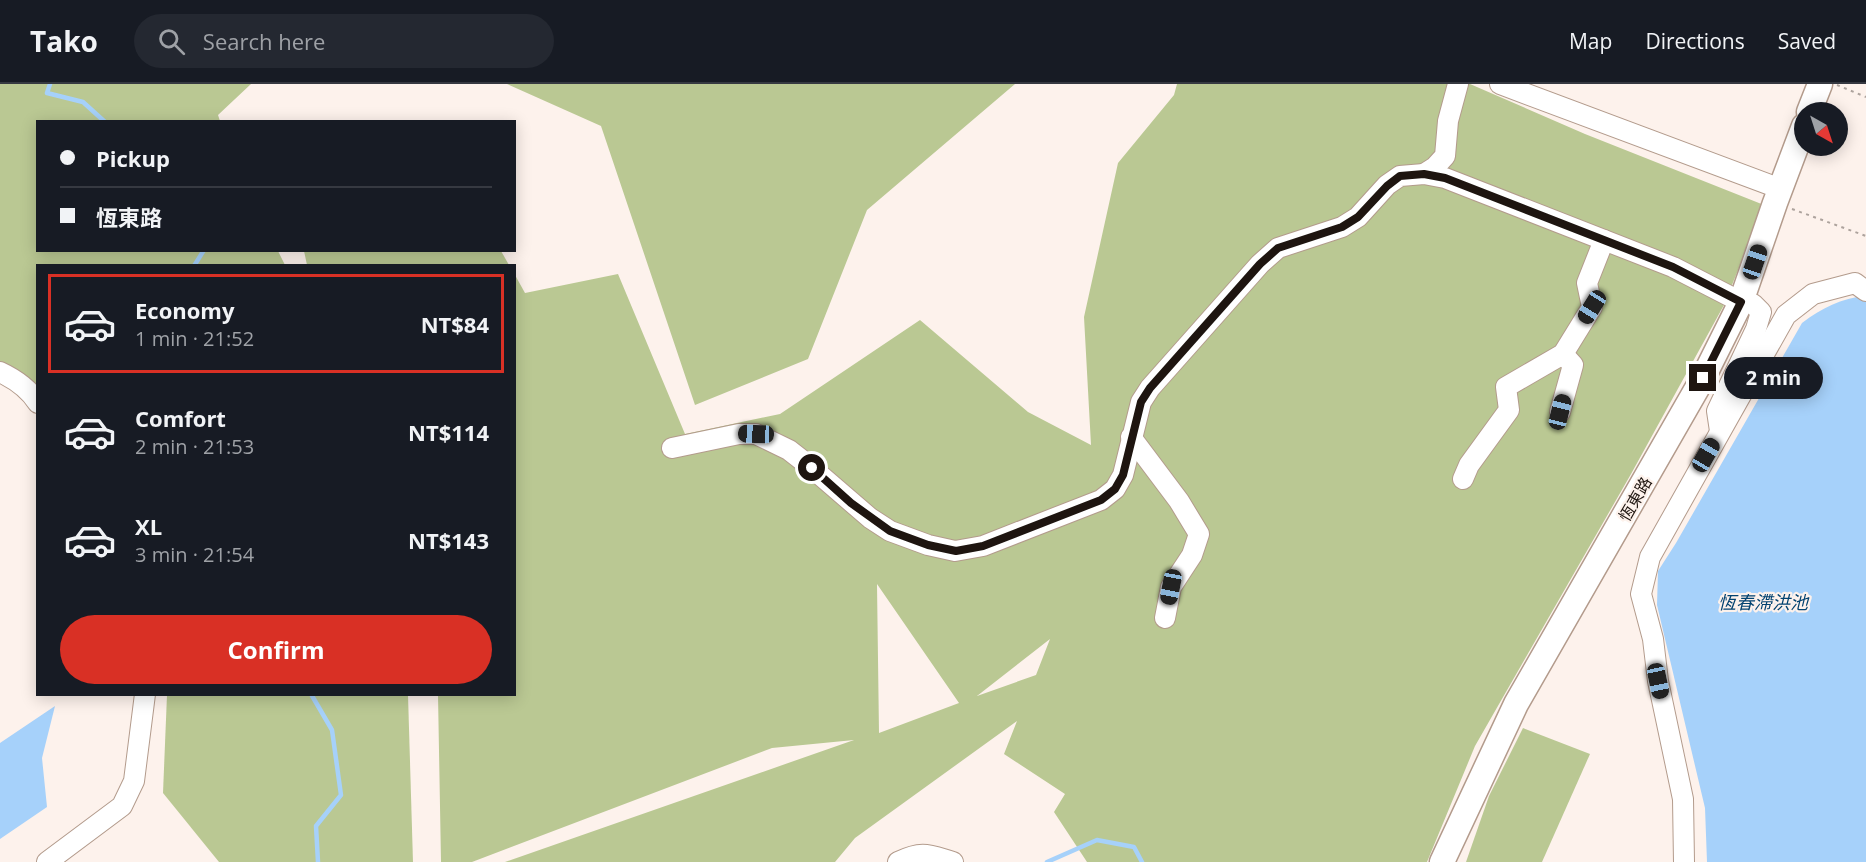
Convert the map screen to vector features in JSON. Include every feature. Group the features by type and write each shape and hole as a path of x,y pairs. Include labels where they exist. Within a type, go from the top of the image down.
{"main road":[{"path":"1813,102 1820,84"},
{"name":"恆東路","path":"1442,862 1516,704 1703,378 1741,302 1794,153"}],"street":[{"path":"1424,174 1436,167 1445,156 1448,121 1458,84"},
{"path":"1500,84 1511,90 1628,130 1778,196"},
{"path":"672,448 739,434 756,434 789,450 851,503 890,531 928,545 956,551 983,546 1101,500 1115,489 1123,475 1141,402 1150,388 1260,264 1278,248 1342,227 1358,217 1387,186 1400,176 1424,174 1445,178 1673,267 1741,302 1753,304 1761,312 1756,329 1717,411 1720,431"},
{"path":"1463,479 1468,465 1509,410 1506,387 1563,354 1592,307 1587,284 1604,240"},
{"path":"1684,862 1683,799 1658,681 1653,639 1641,594 1650,557 1786,315 1814,294 1856,283 1866,291"},
{"path":"1560,412 1572,364 1563,354"},
{"path":"0,372 31,393 36,400"},
{"path":"1131,437 1179,501 1199,534 1192,555 1171,587 1165,618"},
{"path":"47,862 122,806 134,781 145,696"},
{"path":"898,862 915,854 953,862"}],"path":[{"path":"1835,84 1866,97"},
{"path":"1778,196 1866,236"}],"green space":[{"path":"0,84 251,84 218,115 220,120 36,120 36,252 278,252 284,264 36,264 36,392 0,375"},
{"path":"507,84 1015,84 867,210 808,359 695,405 601,126"},
{"path":"1177,84 1470,84 1585,134 1764,205 1724,305 1631,474 1475,746 1427,862 1087,862 1054,812 1065,794 1004,754 1017,721 855,838 835,862 505,862 854,740 772,748 472,862 441,862 438,696 516,696 516,277 525,293 618,274 685,434 780,414 920,320 1028,412 1091,445 1084,317 1118,163 1174,95","holes":["877,584 959,703 879,733","1050,639 1036,675 977,696"]},
{"path":"304,252 502,252 508,264 307,264"},
{"path":"167,696 408,696 413,862 219,862 163,793"},
{"path":"1523,728 1590,754 1542,862 1466,862 1489,796"}],"water":[{"name":"恆春滯洪池","path":"1866,296 1866,862 1707,862 1705,808 1657,605 1658,571 1802,323 1832,305"},
{"path":"55,706 42,758 47,807 0,839 0,743"}],"waterway":[{"path":"50,84 47,93 83,102 103,120"},
{"path":"195,264 203,252"},
{"path":"312,696 332,730 341,795 316,826 318,862"},
{"path":"1047,862 1097,840 1134,847 1142,862"}],"route":[{"path":"812,468 851,503 890,531 928,545 956,551 983,546 1101,500 1115,489 1123,475 1141,402 1150,388 1260,264 1278,248 1342,227 1358,217 1387,186 1400,176 1424,174 1445,178 1673,267 1741,302 1703,378"}]}
